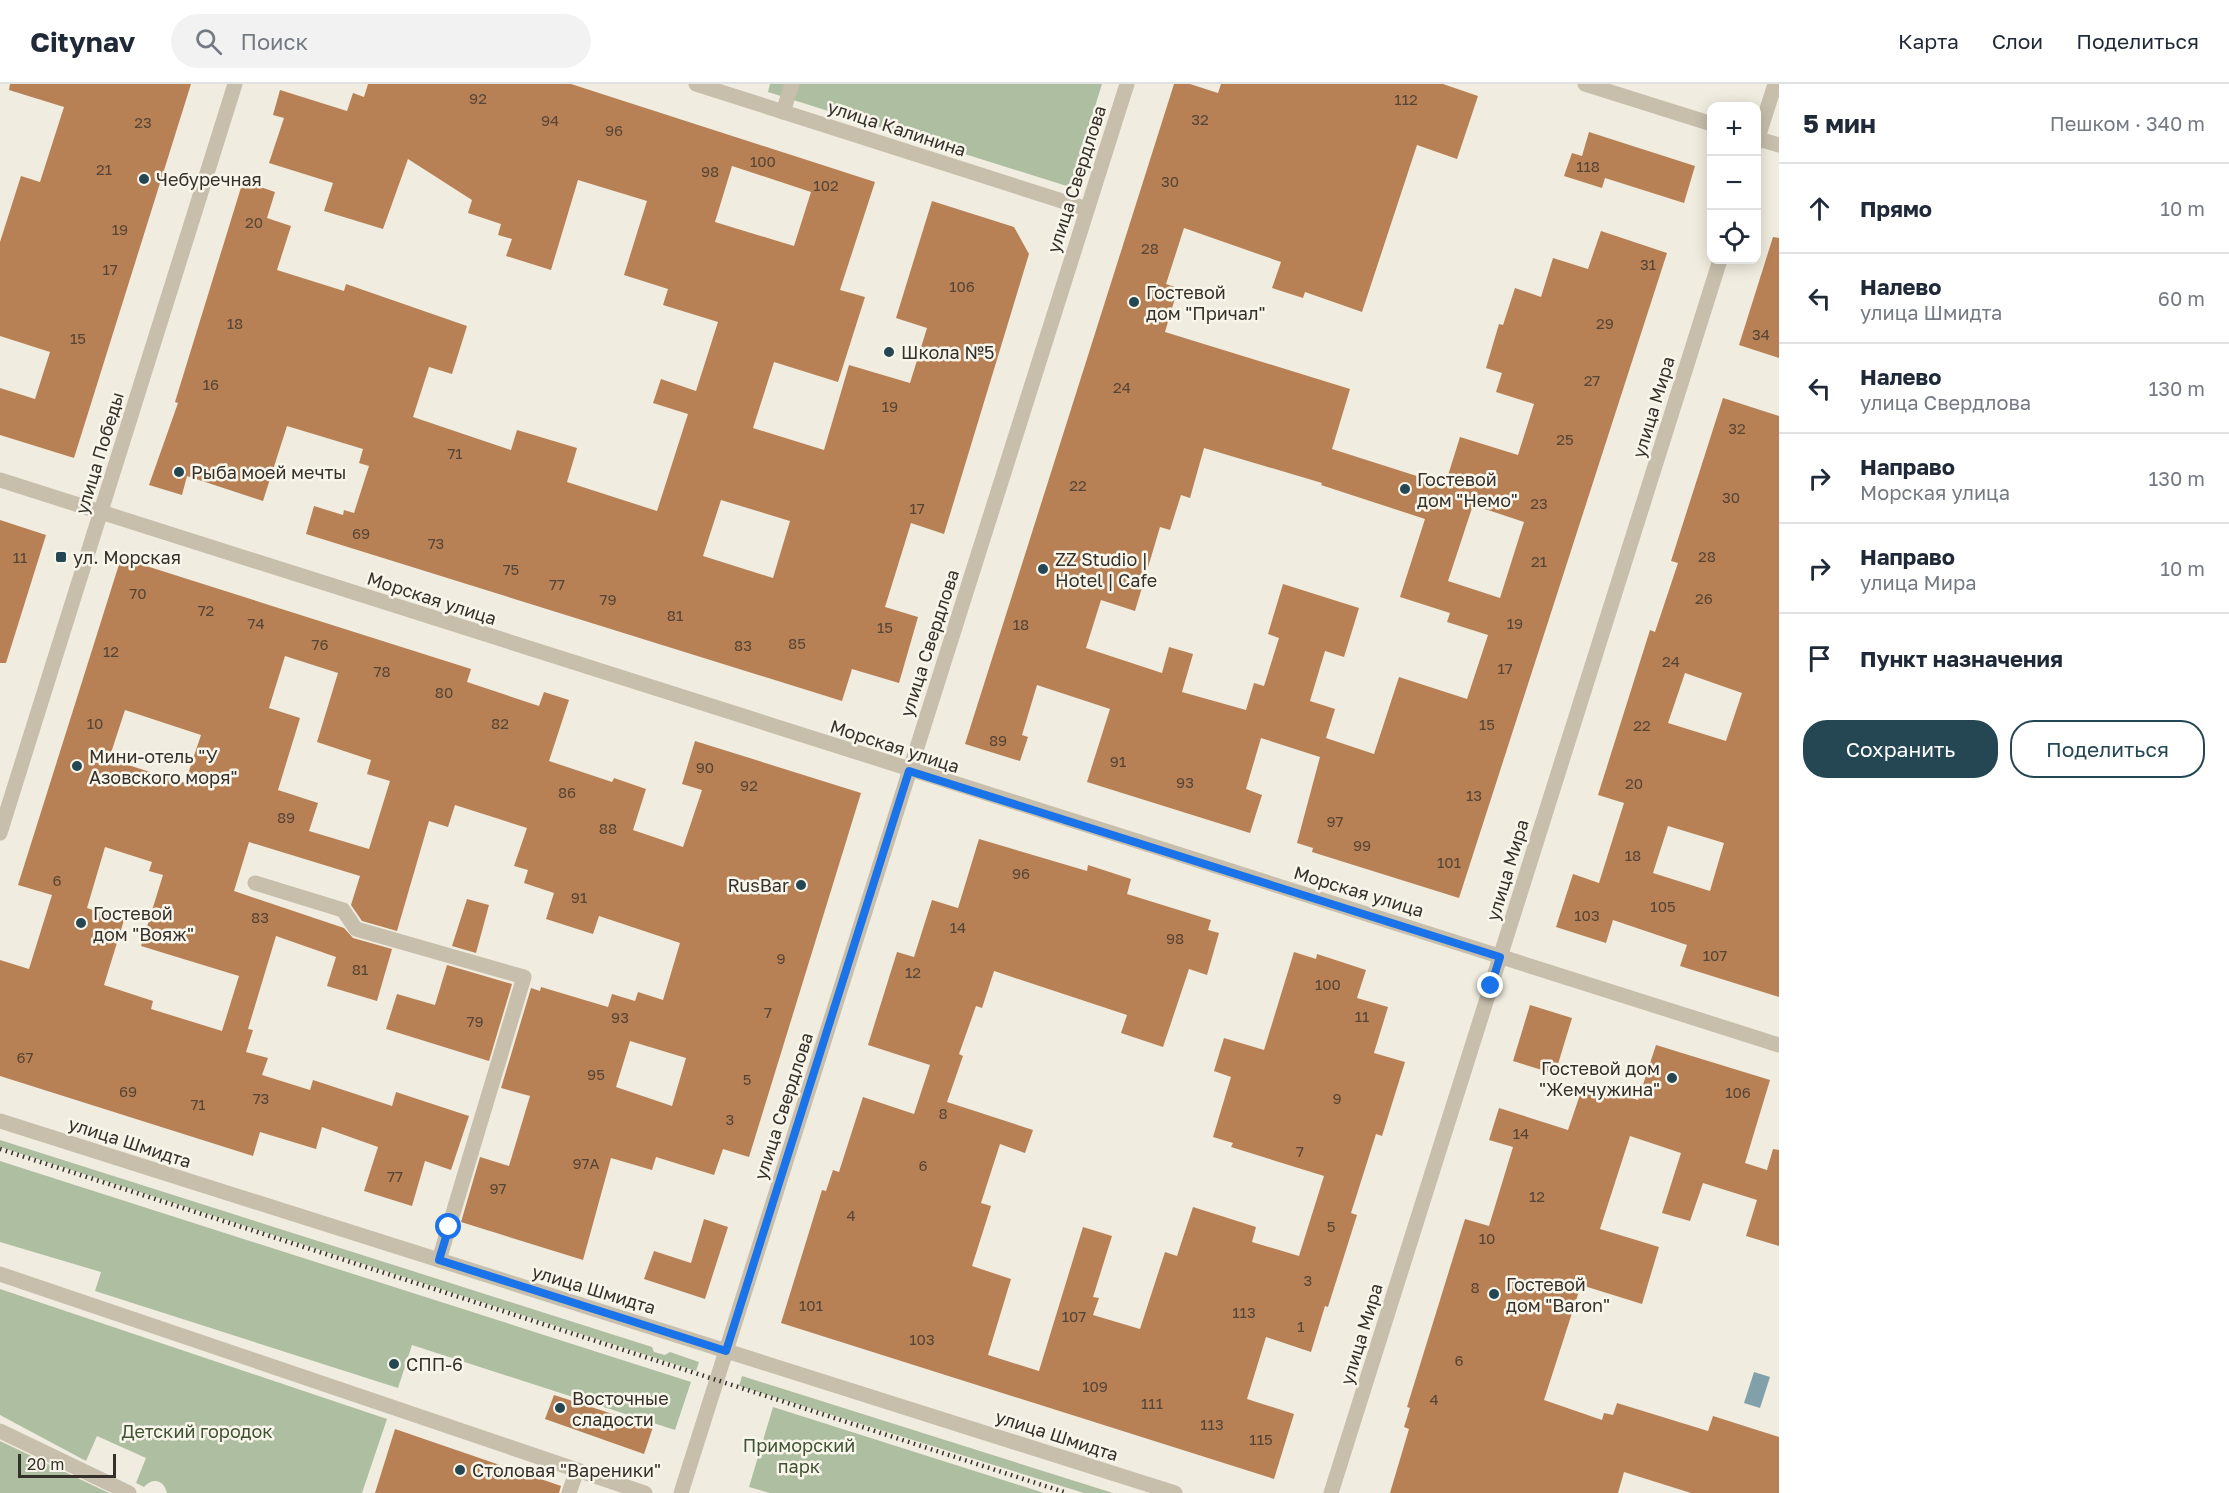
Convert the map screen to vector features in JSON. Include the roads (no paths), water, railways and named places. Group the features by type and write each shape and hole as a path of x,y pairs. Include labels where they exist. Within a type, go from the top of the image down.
{"street":[{"name":"улица Победы","path":"0,833 235,84"},
{"name":"улица Калинина","path":"696,84 1087,208"},
{"path":"783,112 792,84"},
{"name":"улица Свердлова","path":"681,1493 1127,84"},
{"path":"1585,84 1707,122"},
{"path":"1761,128 1775,84"},
{"path":"1761,141 1779,146"},
{"name":"улица Мира","path":"1331,1493 1719,264"},
{"name":"Морская улица","path":"0,480 909,771 1779,1045"},
{"path":"255,883 343,910 356,928 524,977 439,1260"},
{"name":"улица Шмидта","path":"0,1121 1175,1493"},
{"path":"0,1274 645,1493"},
{"path":"0,1431 129,1493"},
{"path":"569,1493 577,1470"}],"water":[{"path":"1754,1372 1770,1377 1760,1408 1744,1403"}],"railway":[{"path":"0,1149 1067,1493"}],"place":[{"name":"Чебуречная","path":"144,179"},
{"name":"Гостевой дом \"Причал\"","path":"1134,302"},
{"name":"Школа №5","path":"889,352"},
{"name":"Рыба моей мечты","path":"179,472"},
{"name":"Гостевой дом \"Немо\"","path":"1405,489"},
{"name":"ул. Морская","path":"61,557"},
{"name":"ZZ Studio | Hotel | Cafe","path":"1043,569"},
{"name":"Мини-отель \"У Азовского моря\"","path":"77,766"},
{"name":"RusBar","path":"801,885"},
{"name":"Гостевой дом \"Вояж\"","path":"81,923"},
{"name":"Гостевой дом \"Жемчужина\"","path":"1672,1078"},
{"name":"Гостевой дом \"Baron\"","path":"1494,1294"},
{"name":"СПП-6","path":"394,1364"},
{"name":"Восточные сладости","path":"560,1408"},
{"name":"Столовая \"Вареники\"","path":"460,1470"}],"park label":[{"name":"Детский городок","path":"197,1431"},
{"name":"Приморский парк","path":"799,1455"}]}
